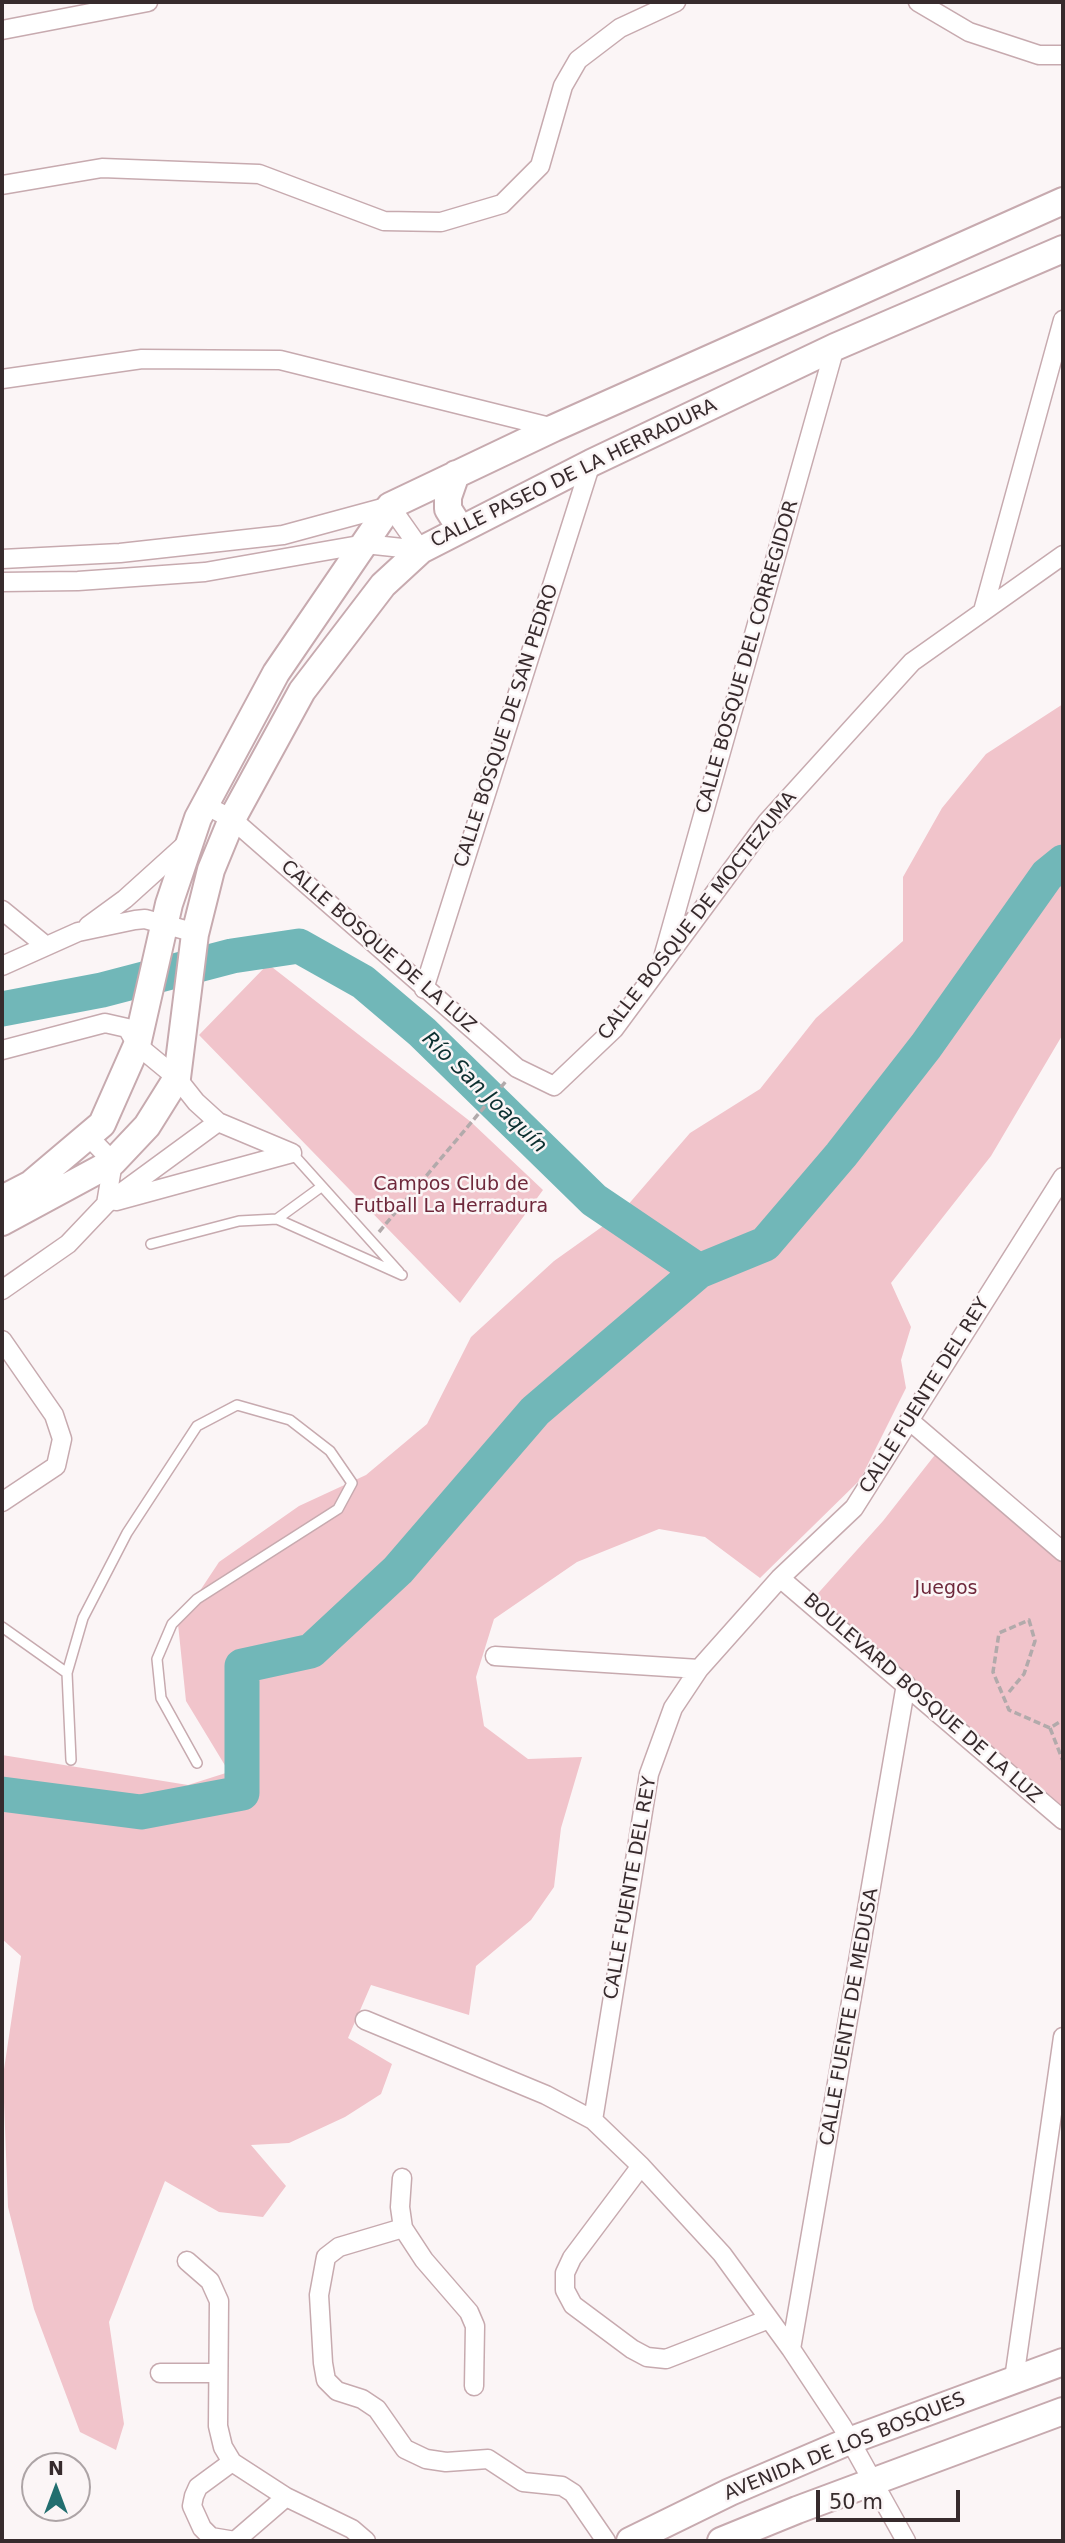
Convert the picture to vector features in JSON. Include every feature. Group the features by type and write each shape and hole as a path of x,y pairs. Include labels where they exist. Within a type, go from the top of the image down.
{"main road":[{"path":"2,1199 31,1184 102,1124 137,1045 164,925 190,841 205,805 276,673 390,506 554,428 1063,201"},
{"name":"CALLE PASEO DE LA HERRADURA","path":"2,1222 113,1162 147,1126 177,1078 196,933 211,870 232,819 302,691 383,585 421,550 590,463 835,347 1063,249"},
{"path":"456,474 448,497 449,509 460,528"},
{"name":"AVENIDA DE LOS BOSQUES","path":"632,2541 730,2492 849,2441 1063,2361"},
{"name":"AVENIDA DE LOS BOSQUES","path":"721,2541 1063,2411"}],"street":[{"path":"2,30 148,2"},
{"path":"2,185 102,168 259,174 384,221 441,222 502,204 540,166 563,86 578,60 620,28 676,2"},
{"path":"918,2 969,32 1039,55 1063,55"},
{"path":"984,611 1063,320"},
{"name":"CALLE BOSQUE DEL CORREGIDOR","path":"660,966 835,347"},
{"path":"2,379 142,359 280,360 554,428"},
{"name":"CALLE BOSQUE DE SAN PEDRO","path":"424,989 590,463"},
{"path":"2,559 120,553 283,535 390,506 421,550"},
{"path":"2,582 78,581 205,572 365,544 421,550"},
{"name":"CALLE BOSQUE DE MOCTEZUMA","path":"554,1086 614,1029 767,822 912,662 1063,555"},
{"name":"CALLE BOSQUE DE LA LUZ","path":"205,805 232,819 517,1068 554,1086"},
{"path":"2,966 78,932 125,899 190,841"},
{"path":"2,910 46,946"},
{"path":"78,932 135,920 196,933"},
{"path":"2,1050 105,1023 127,1028 137,1045 177,1078 196,1102 218,1122 292,1153"},
{"path":"2,1290 68,1244 106,1204 218,1122"},
{"path":"88,1136 113,1162 106,1204"},
{"path":"106,1204 292,1153"},
{"name":"CALLE FUENTE DEL REY","path":"593,2120 649,1773 673,1707 699,1669 780,1578 854,1508 1063,1177"},
{"path":"2,1340 54,1415 62,1439 55,1466 2,1502"},
{"path":"910,1421 1063,1552"},
{"name":"BOULEVARD BOSQUE DE LA LUZ","path":"780,1578 1063,1820"},
{"path":"495,1656 699,1669"},
{"name":"CALLE FUENTE DE MEDUSA","path":"791,2349 804,2289 906,1684"},
{"path":"365,2020 546,2095 593,2120 641,2166 722,2254 791,2349 849,2441 906,2541"},
{"path":"1014,2379 1063,2037"},
{"path":"641,2166 572,2258 565,2273 565,2290 573,2305 632,2349 648,2357 666,2359 769,2319"},
{"path":"402,2178 400,2207 403,2228 424,2260 468,2312 475,2326 474,2386"},
{"path":"403,2228 339,2247 327,2256 319,2295 327,2380 337,2391 362,2399 377,2409 405,2449 426,2459 446,2462 488,2459 523,2482 562,2486 573,2493 606,2541"},
{"path":"187,2261 210,2281 219,2301 218,2426 223,2447 232,2462 286,2497 325,2514 366,2541"},
{"path":"160,2373 218,2373"},
{"path":"232,2462 198,2487 194,2496 192,2506 202,2528 211,2537 235,2540 286,2497"}],"lane":[{"path":"151,1244 239,1221 277,1219 402,1275 292,1153"},
{"path":"277,1219 321,1187"},
{"path":"71,1760 67,1673 82,1618 127,1533 197,1426 237,1405 290,1420 330,1451 352,1483 338,1509 197,1599 172,1624 158,1660 161,1698 197,1763"},
{"path":"2,1627 67,1673"}],"path":[{"path":"371,1241 503,1084"},
{"path":"1009,1692 1024,1674 1035,1641 1029,1620 999,1633 993,1671 1009,1710 1050,1728 1063,1761"},
{"path":"1050,1728 1063,1720"}],"green space":[{"path":"1063,704 1063,1034 991,1156 891,1283 911,1327 901,1360 906,1388 860,1480 760,1578 705,1537 659,1529 577,1562 494,1619 476,1677 484,1726 528,1759 582,1757 561,1828 554,1887 531,1920 476,1966 469,2015 371,1985 348,2038 392,2064 381,2094 345,2117 289,2143 251,2145 286,2186 263,2217 219,2212 165,2181 109,2322 124,2424 116,2450 80,2432 34,2309 8,2207 3,2076 21,1956 2,1939 2,1755 188,1785 229,1772 186,1701 178,1624 219,1562 299,1506 366,1475 427,1424 471,1337 554,1261 620,1214 690,1133 760,1089 816,1018 903,941 903,877 942,808 986,754"},
{"name":"Campos Club de Futball La Herradura","path":"268,964 471,1122 543,1190 460,1303 199,1035"},
{"name":"Juegos","path":"938,1451 1063,1558 1063,1816 812,1600 883,1521"}],"waterway":[{"path":"2,1794 141,1812 242,1793 242,1666 311,1651 398,1570 535,1411 699,1271 765,1244 841,1155 926,1046 1047,875 1063,862"},
{"name":"Río San Joaquín","path":"2,1009 102,990 232,956 299,946 363,982 422,1032 594,1200 699,1271"}]}
